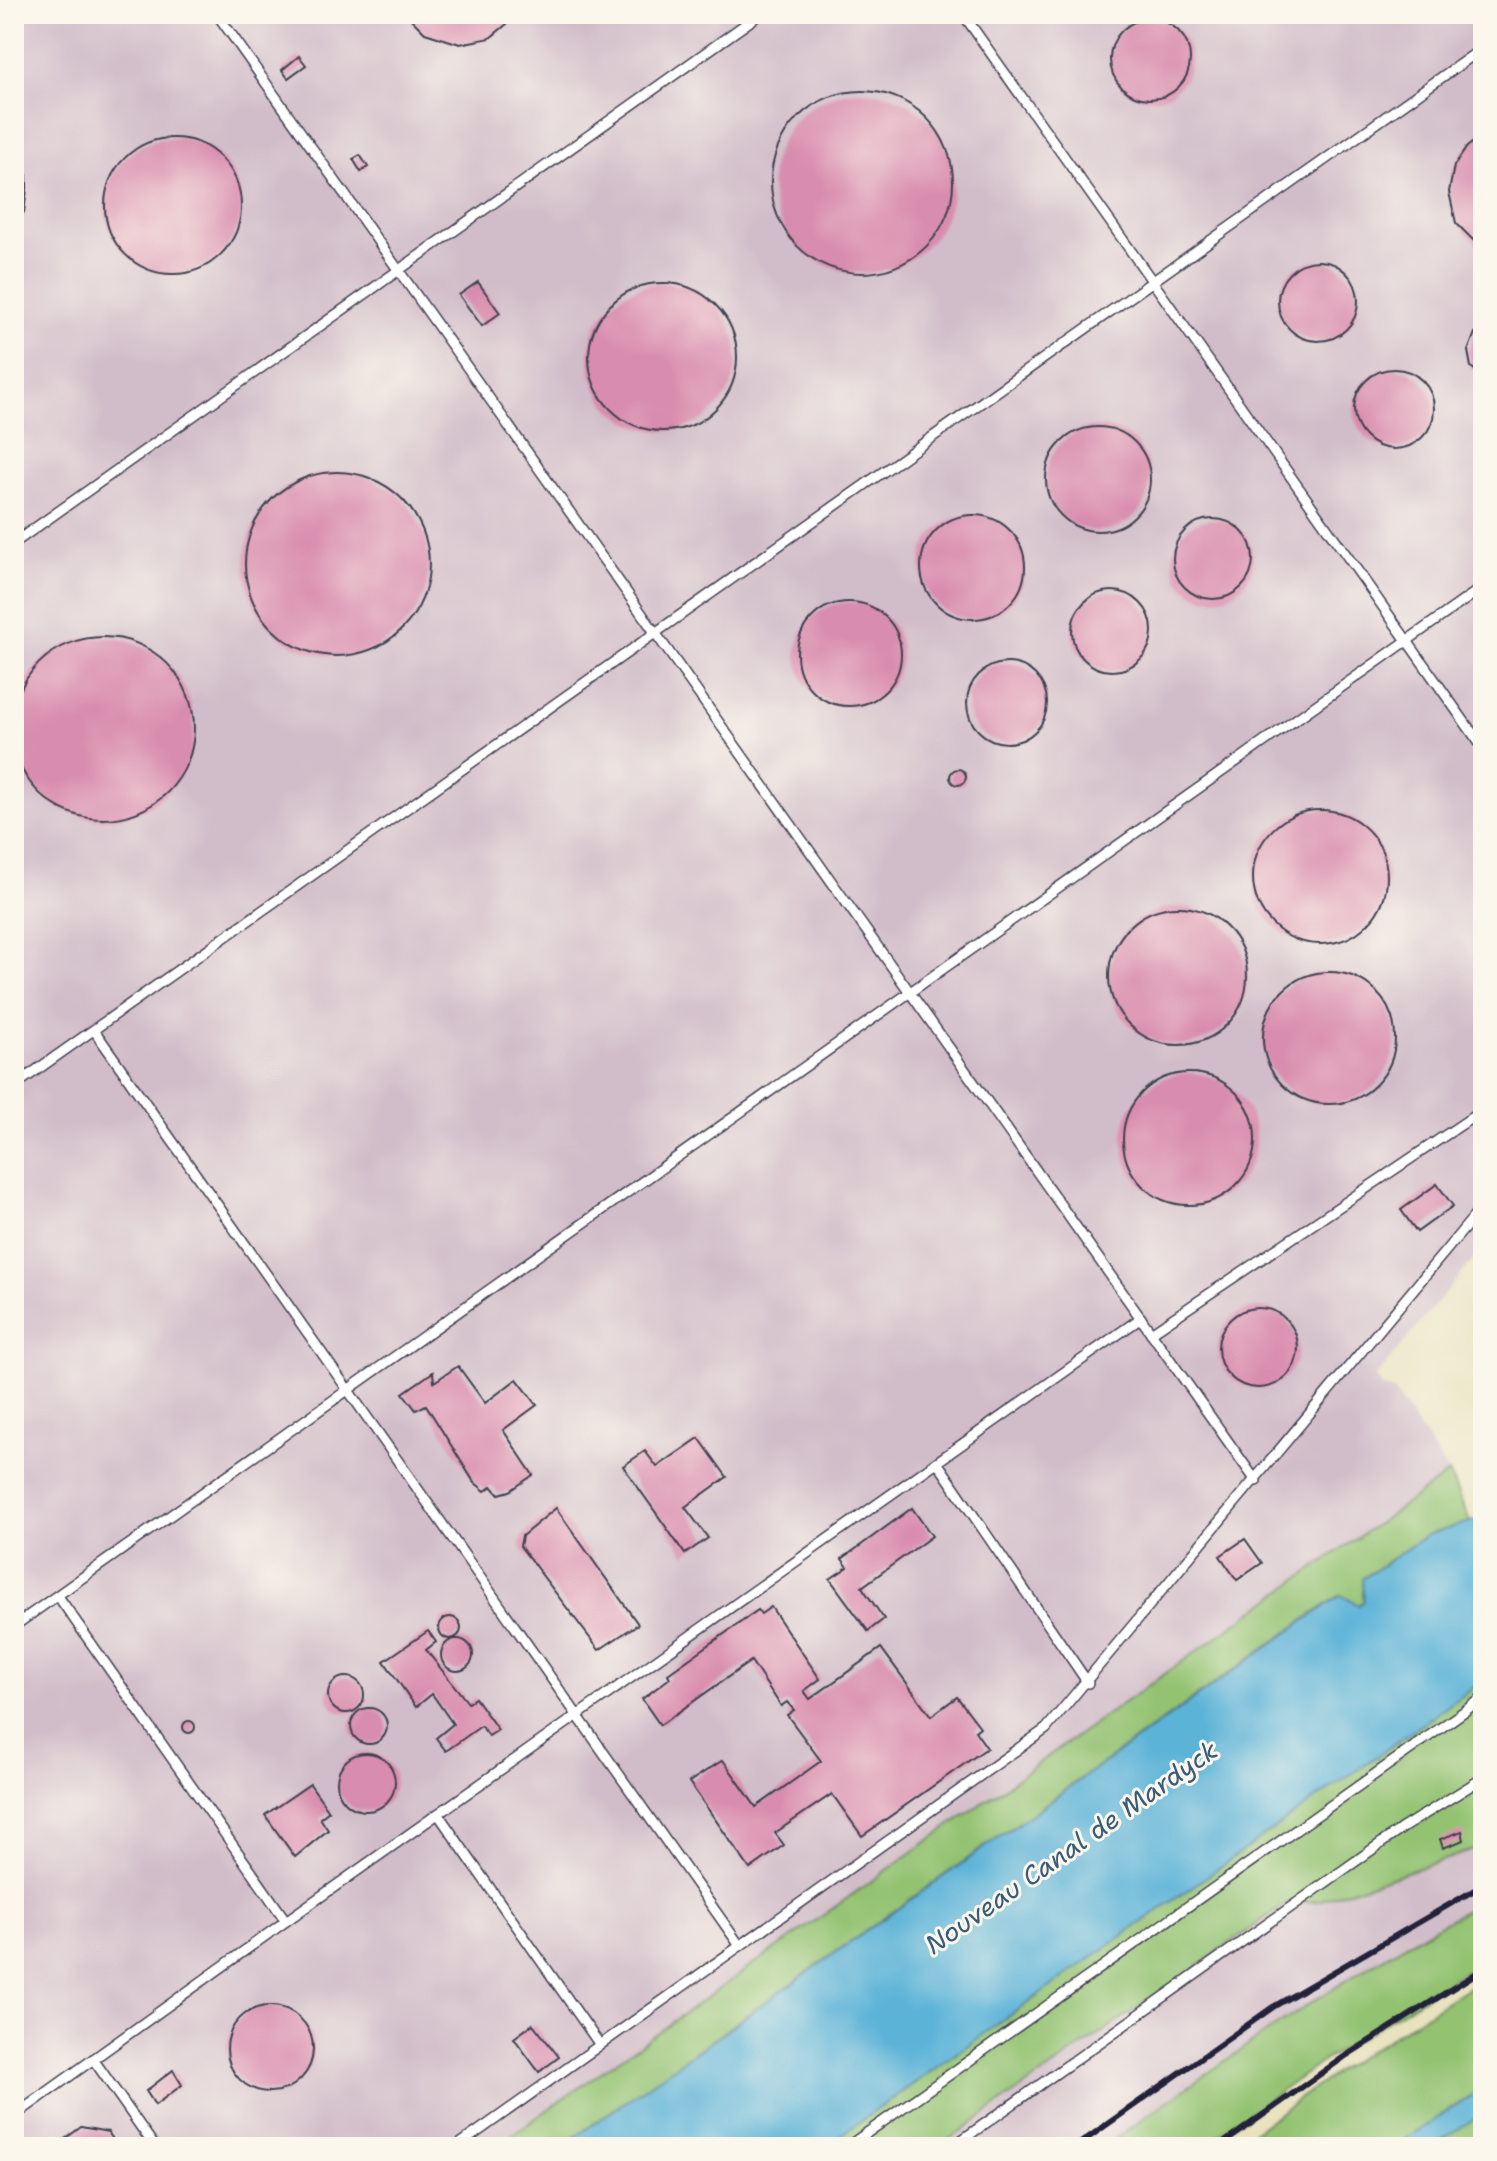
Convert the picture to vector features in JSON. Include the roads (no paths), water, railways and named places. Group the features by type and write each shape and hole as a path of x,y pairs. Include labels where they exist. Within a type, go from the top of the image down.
{"lane":[{"path":"217,14 1256,1481"},
{"path":"14,543 760,14"},
{"path":"963,14 1483,748"},
{"path":"14,1086 1483,48"},
{"path":"16,1621 58,1596 1483,587"},
{"path":"94,1030 740,1946"},
{"path":"1151,1333 1483,1110"},
{"path":"456,2147 1036,1737 1088,1683 1483,1206"},
{"path":"14,2116 1141,1318"},
{"path":"937,1462 1088,1683"},
{"path":"58,1596 286,1921"},
{"path":"847,2147 1483,1698"},
{"path":"952,2147 1404,1827 1483,1778"},
{"path":"438,1814 600,2045"},
{"path":"93,2059 155,2147"}],"water":[{"name":"Nouveau Canal de Mardyck","path":"1483,1518 1483,1681 824,2147 561,2147 1341,1595 1359,1605 1364,1601 1362,1579 1427,1535"},
{"path":"1483,2088 1483,2113 1430,2147 1393,2147"}],"railway":[{"path":"1075,2147 1273,2007 1483,1885"},
{"path":"1218,2147 1344,2057 1483,1969"}]}
